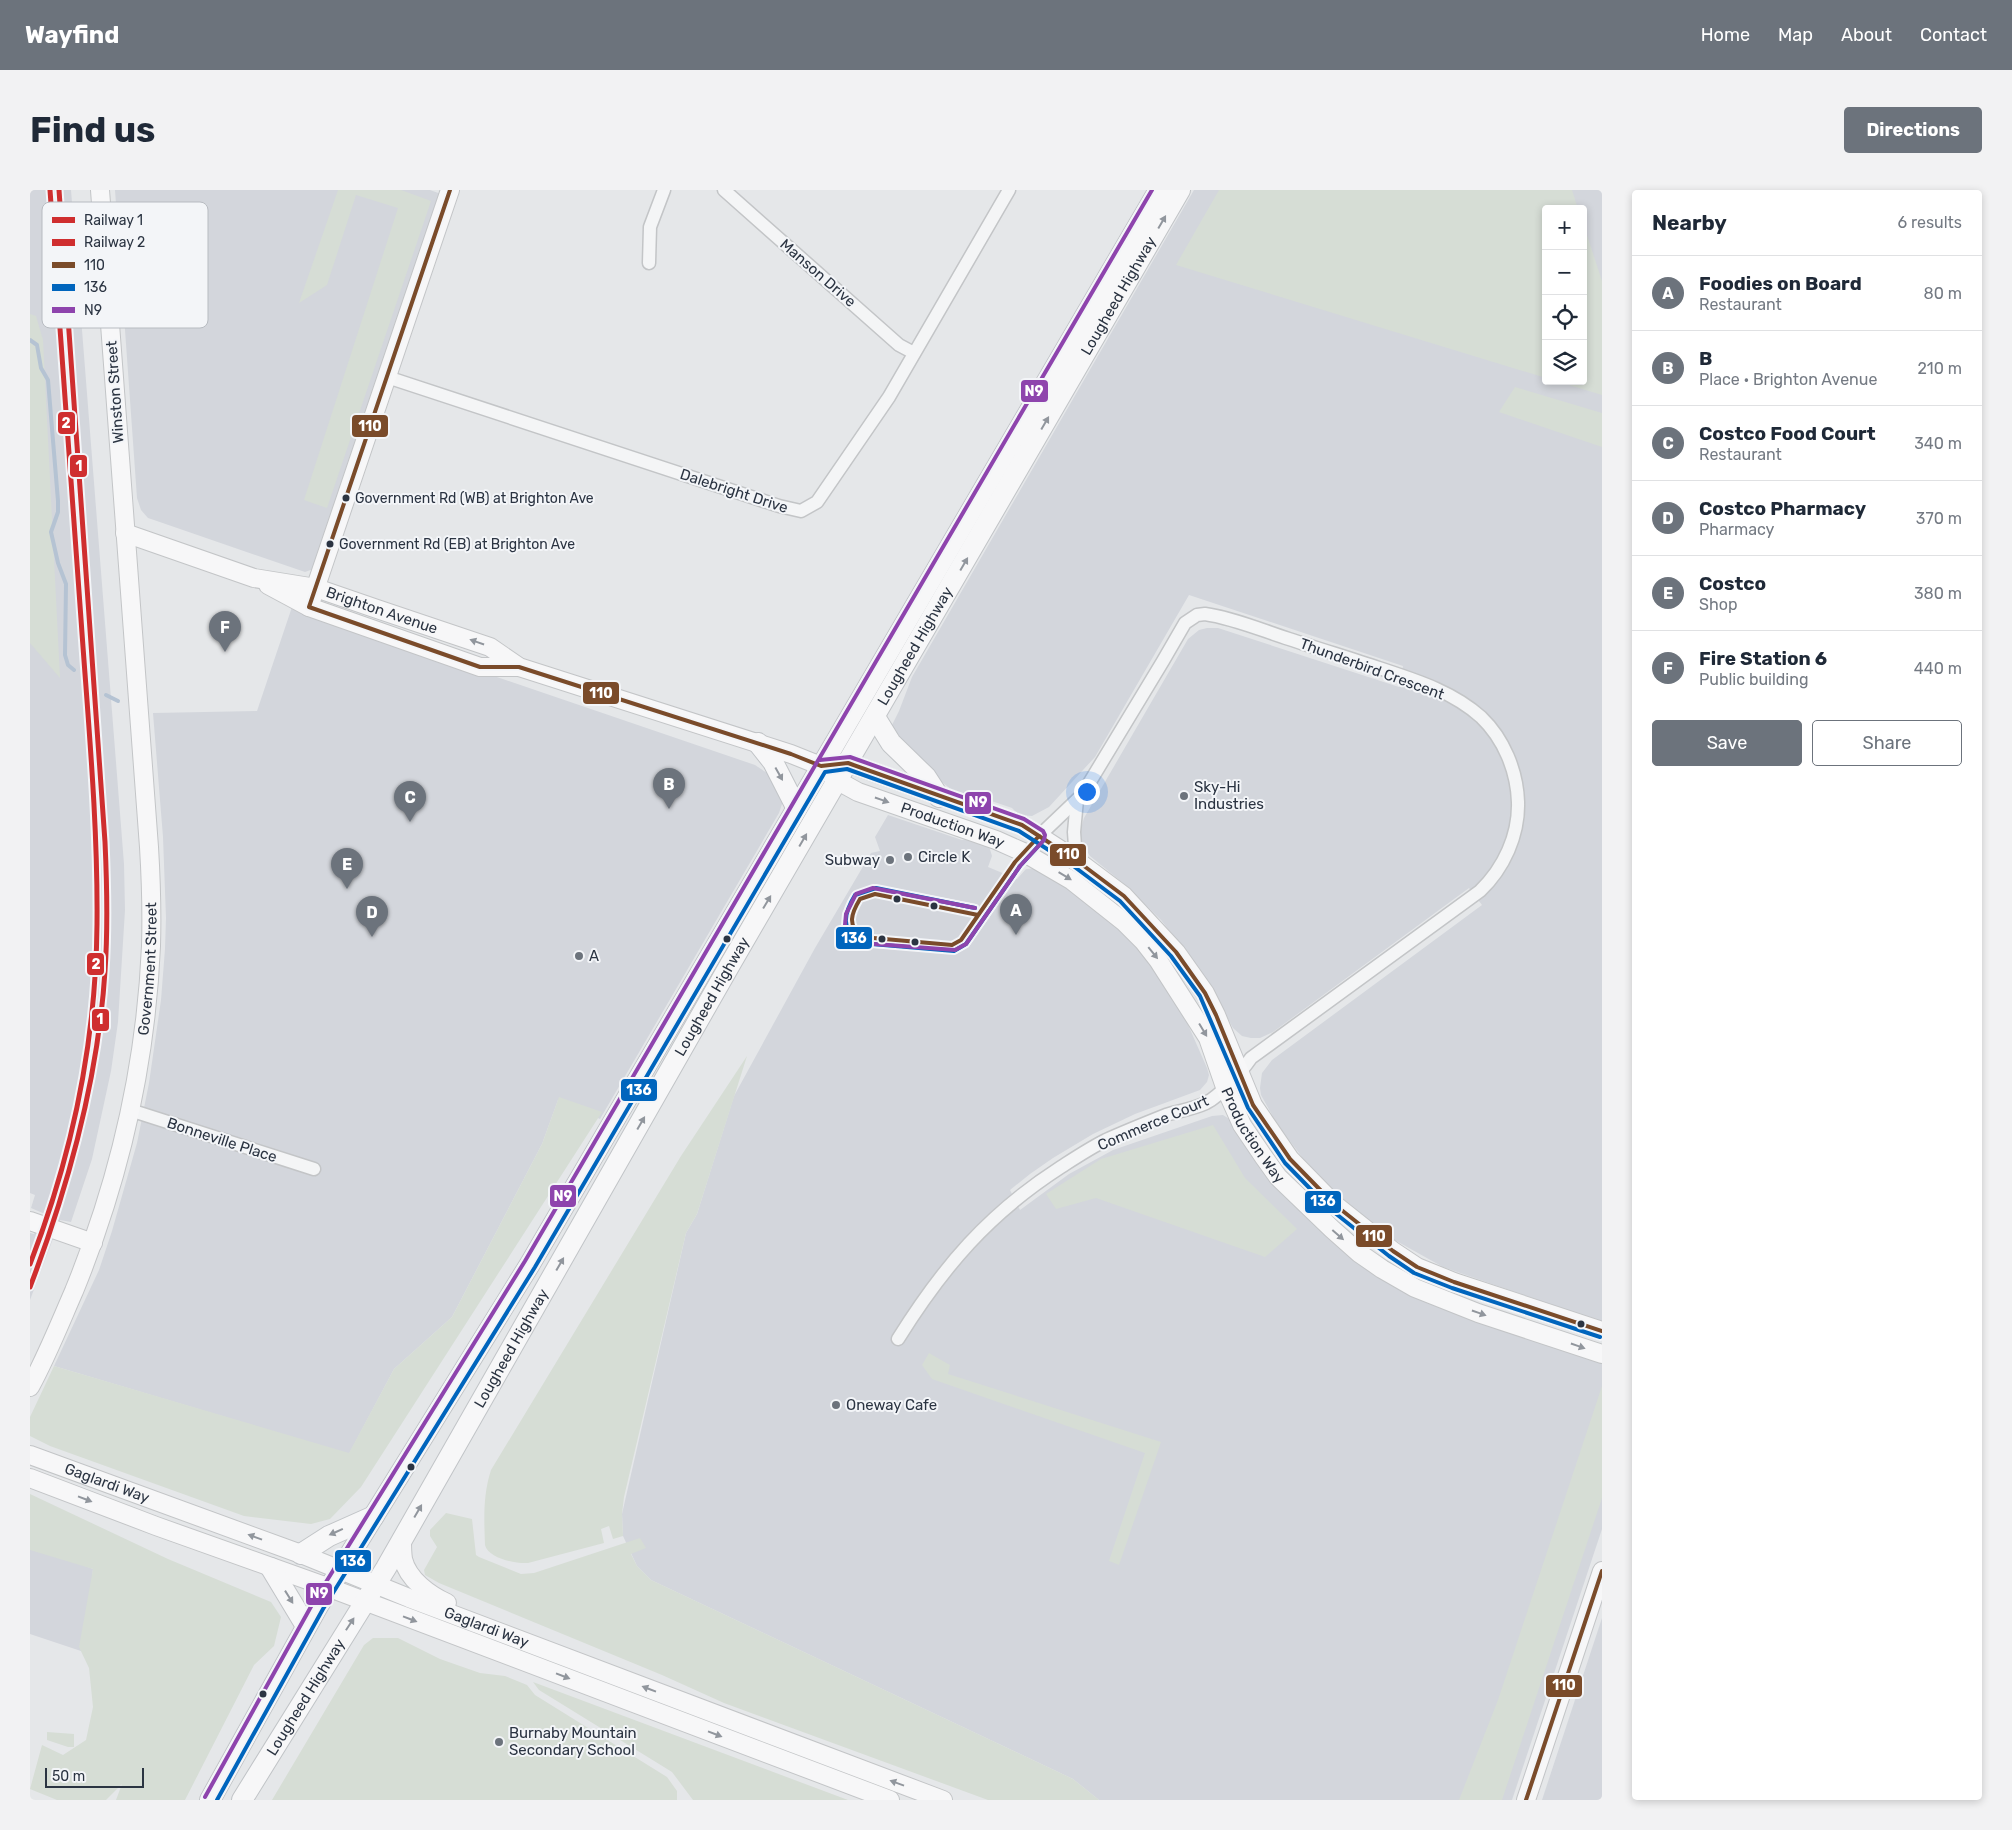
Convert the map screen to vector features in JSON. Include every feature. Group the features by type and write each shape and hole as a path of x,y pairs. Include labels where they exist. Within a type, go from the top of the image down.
{"main road":[{"name":"Lougheed Highway","path":"210,1800 306,1626 530,1264 1159,190"},
{"name":"Lougheed Highway","path":"242,1800 376,1584 731,964 1180,190"},
{"path":"875,718 891,743 926,777 939,797"},
{"path":"758,743 773,762 796,807"},
{"path":"301,1554 329,1536 374,1516"},
{"path":"270,1568 306,1626"}],"street":[{"path":"309,607 450,190"},
{"path":"649,263 650,227 664,190"},
{"name":"Manson Drive","path":"724,190 899,345 914,354"},
{"name":"Dalebright Drive","path":"387,377 779,506 801,511 817,502 889,397 1009,190"},
{"name":"Winston Street","path":"110,328 125,534"},
{"name":"Brighton Avenue","path":"125,534 254,578 309,607 480,667 519,667"},
{"name":"Government Street","path":"30,1387 52,1344 93,1243 110,1191 130,1110 143,1030 150,947 151,897 149,847 125,534"},
{"name":"Brighton Avenue","path":"254,578 316,588 490,647 519,667 758,743 821,766 838,781"},
{"name":"Thunderbird Crescent","path":"1039,836 1082,795 1185,622 1196,615 1213,615 1430,686 1456,699 1480,717 1498,738 1515,777 1518,814 1514,834 1507,853 1488,884 1251,1058 1239,1074"},
{"name":"Brighton Avenue","path":"821,766 848,763"},
{"name":"Production Way","path":"848,763 1022,825 1076,860 1124,896 1176,952 1196,981 1216,1015 1239,1074 1254,1104 1271,1133 1290,1159 1334,1204 1393,1251 1417,1267 1454,1282 1602,1331"},
{"name":"Production Way","path":"838,781 858,792 958,826 1023,852 1071,880 1102,903 1144,942 1178,989 1208,1038 1225,1087 1242,1125 1278,1177 1332,1229 1374,1264 1423,1291 1478,1313 1602,1354"},
{"path":"1076,860 1074,832 1077,800"},
{"path":"1023,852 1039,836"},
{"name":"Commerce Court","path":"898,1339 935,1282 959,1253 987,1224 1017,1198 1048,1175 1106,1141 1167,1115 1207,1102 1239,1074"},
{"name":"Bonneville Place","path":"130,1110 314,1169"},
{"path":"30,1222 93,1243"},
{"name":"Gaglardi Way","path":"30,1455 301,1554 500,1632 942,1800"},
{"name":"Gaglardi Way","path":"35,1480 270,1568 330,1588 890,1800"},
{"path":"402,1539 403,1559 409,1572 430,1595 477,1617 500,1632"},
{"path":"1526,1800 1602,1571"}],"shaded area":[{"path":"30,190 71,190 72,202 42,202 42,328 82,328 124,864 125,910 118,1022 111,1071 92,1159 71,1222 60,1220 30,1300 30,1233 34,1234 45,1214 31,1208 35,1195 30,1193"},
{"path":"115,190 430,190 441,194 316,568 305,572 148,518 141,510 137,498 125,328 208,328 208,202 116,202"},
{"path":"338,190 401,190 431,201 327,508 304,500 398,208 356,195 327,285 299,303"},
{"path":"1194,190 1602,190 1602,1322 1443,1267 1391,1238 1350,1208 1311,1169 1277,1124 1261,1095 1262,1073 1272,1060 1482,905 1469,888 1273,1032 1260,1038 1251,1038 1242,1036 1233,1028 1198,967 1161,920 1124,884 1090,856 1081,842 1080,832 1084,818 1188,639 1199,630 1218,628 1399,687 1403,666 1189,595 1095,757 1049,807 1032,816 1019,815 1012,808 974,795 968,798 952,790 929,772 890,729 912,677"},
{"path":"1219,190 1572,190 1577,205 1542,205 1542,377 1176,265"},
{"path":"1587,235 1602,281 1602,395 1569,385 1587,385"},
{"path":"30,314 36,316 43,340 60,678 30,643"},
{"path":"1515,387 1602,413 1602,447 1499,412"},
{"path":"292,607 755,765 767,773 780,787 783,801 779,813 600,1119 558,1100 542,1144 452,1317 394,1369 349,1454 54,1366 99,1270 137,1143 149,1083 161,1000 166,918 163,837 153,713 257,711"},
{"path":"888,815 962,840 972,838 989,846 992,856 988,867 1017,879 1026,869 1039,868 1099,910 1132,942 1152,966 1182,1011 1207,1068 1209,1075 1207,1082 1200,1090 1135,1114 1093,1134 1030,1174 1010,1190 1020,1210 1069,1174 1113,1150 1212,1116 1223,1115 1234,1122 1281,1190 1302,1213 1341,1248 1602,1360 1602,1529 1512,1800 1099,1800 1073,1779 651,1580 637,1566 623,1536 622,1514 686,1233 697,1214 734,1096 815,948 871,853 880,851 875,837"},
{"path":"747,1056 697,1214 686,1233 624,1497 622,1514 623,1536 613,1539 609,1526 601,1529 604,1543 528,1563 509,1561 496,1557 487,1550 485,1545 485,1498 491,1470 681,1156"},
{"path":"559,1097 602,1112 361,1487 330,1519 311,1524 244,1516 50,1446 30,1436 30,1417 54,1366 349,1453 394,1369 452,1317 542,1144"},
{"path":"1213,1125 1245,1178 1297,1229 1265,1257 1096,1198 1056,1209 1046,1194 1101,1159"},
{"path":"929,1353 950,1365 948,1374 1161,1442 1119,1565 1109,1561 1145,1453 932,1379 922,1365"},
{"path":"1602,1386 1602,1498 1502,1800 1459,1800 1498,1700"},
{"path":"30,1494 168,1559 271,1602 281,1617 274,1646 254,1665 185,1800 116,1800 122,1784 106,1800 57,1800 30,1789 42,1745 63,1755 86,1740 93,1707 89,1668 79,1647 93,1569 30,1550"},
{"path":"446,1513 472,1519 476,1555 521,1574 534,1573 640,1538 646,1548 631,1554 637,1566 651,1580 1073,1779 1099,1800 988,1800 724,1703 662,1675 439,1583 425,1575 424,1570 437,1547 430,1536 430,1530"},
{"path":"30,1544 93,1569 84,1652 30,1634"},
{"path":"1602,1618 1602,1800 1542,1800"},
{"name":"Burnaby Mountain Secondary School","path":"373,1638 398,1638 440,1659 480,1673 505,1676 527,1685 535,1695 667,1777 677,1791 677,1800 272,1800 364,1645"},
{"path":"533,1682 848,1800 693,1800 672,1772 539,1690"},
{"path":"47,1732 74,1734 74,1747 68,1747 47,1740"}],"waterway":[{"path":"30,340 37,345 41,368 48,380 58,501 58,512 51,532 58,563 66,584 65,655 68,665 74,670"},
{"path":"106,695 118,701"}],"rail line":[{"name":"2","path":"50,190 51,202"},
{"name":"1","path":"59,190 60,202"},
{"name":"2","path":"30,1264 58,1182 79,1097 92,1011 96,967 97,886 92,771 60,328"},
{"name":"1","path":"30,1287 69,1171 88,1092 101,1012 107,939 105,842 69,328"}],"transit line":[{"name":"110","path":"450,190 309,607 480,667 519,667 791,754 821,766 848,763 1022,825 1076,860 1124,896 1176,952 1205,993 1253,1105 1290,1159 1334,1204 1393,1251 1417,1267 1454,1282 1602,1331"},
{"name":"N9","path":"205,1797 313,1603 525,1261 1152,190"},
{"name":"N9","path":"820,760 850,757 1024,819 1043,831 1045,835 1044,840 1020,866 966,944 955,950 861,943 853,938 845,925 846,914 856,894 873,888 975,908"},
{"name":"136","path":"217,1800 323,1609 535,1267 825,772 847,769 1019,831 1072,865 1120,901 1171,956 1200,996 1248,1108 1285,1163 1330,1209 1389,1256 1414,1273 1452,1288 1600,1337"},
{"name":"110","path":"978,915 875,894 860,899 854,910 852,924 857,933 862,937 952,945 961,940 1015,862 1039,836"},
{"name":"136","path":"975,908 876,888 855,895 848,908 846,921 849,933 860,943 954,951 966,944 1020,866 1044,840"},
{"name":"110","path":"1526,1800 1602,1571"}],"place":[{"name":"Government Rd (WB) at Brighton Ave","path":"346,498"},
{"name":"Government Rd (EB) at Brighton Ave","path":"330,544"},
{"name":"Fire Station 6","path":"225,652"},
{"name":"Sky-Hi Industries","path":"1184,796"},
{"name":"B","path":"669,809"},
{"name":"Costco Food Court","path":"410,822"},
{"name":"Circle K","path":"908,857"},
{"name":"Subway","path":"890,860"},
{"name":"Costco","path":"347,889"},
{"name":"Foodies on Board","path":"1016,935"},
{"name":"Costco Pharmacy","path":"372,937"},
{"name":"A","path":"579,956"},
{"name":"Oneway Cafe","path":"836,1405"},
{"name":"Burnaby Mountain Secondary School","path":"499,1742"}]}
